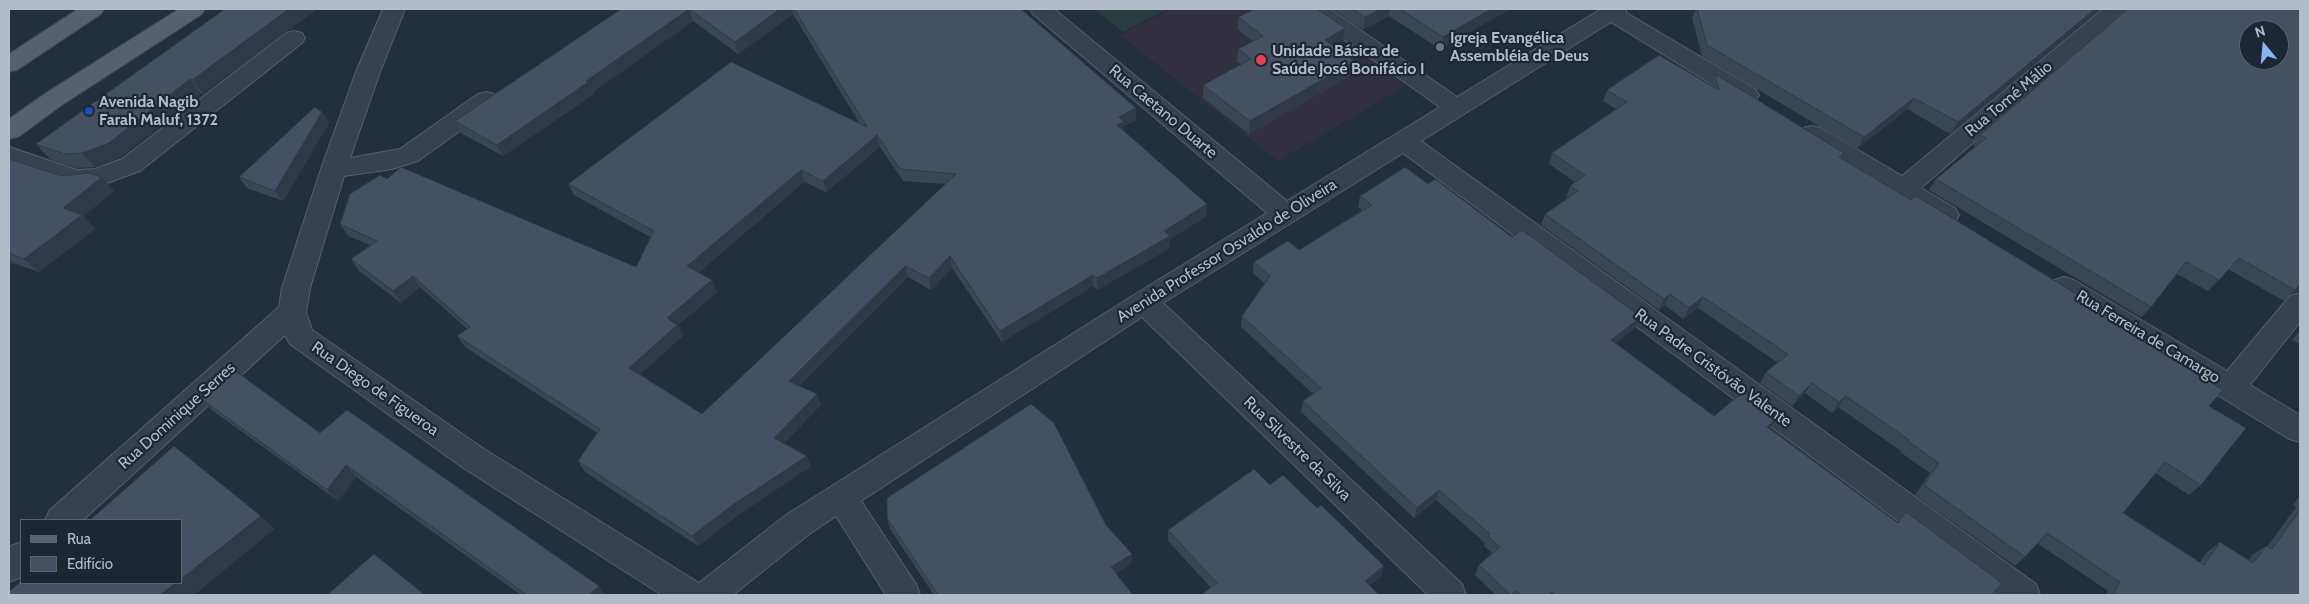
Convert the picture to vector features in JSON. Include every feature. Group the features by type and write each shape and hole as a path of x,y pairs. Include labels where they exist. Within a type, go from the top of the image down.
{"main road":[{"path":"9,65 93,9"},
{"path":"9,131 54,98 194,9"}],"street":[{"name":"Rua Diego de Figueroa","path":"394,9 368,72 334,168 296,288 292,312 300,336 473,458 690,595"},
{"name":"Rua Caetano Duarte","path":"1041,9 1285,214"},
{"path":"1316,9 1456,107"},
{"name":"Rua Tomé Málio","path":"1903,189 2116,9"},
{"path":"1613,11 1769,109"},
{"name":"Avenida Professor Osvaldo de Oliveira","path":"708,595 797,526 841,497 1144,302 1613,11"},
{"path":"9,156 76,179 96,178 131,165 294,38"},
{"path":"334,168 392,160 409,155 505,88"},
{"path":"1794,124 1970,230"},
{"name":"Rua Padre Cristóvão Valente","path":"1403,140 2024,595"},
{"name":"Rua Ferreira de Camargo","path":"2046,276 2300,430"},
{"name":"Rua Silvestre da Silva","path":"1144,302 1450,595"},
{"path":"2231,387 2300,303"},
{"name":"Rua Dominique Serres","path":"62,519 292,312"},
{"path":"841,497 904,595"},
{"path":"9,568 20,557"}],"shaded area":[{"name":"Unidade Básica de Saúde José Bonifácio I","path":"1172,9 1298,9 1407,85 1278,161 1120,35"}],"green space":[{"path":"1093,9 1167,9 1123,32"}],"building":[{"path":"225,9 289,9 192,80 190,79 109,143 82,153 64,154 36,144"},
{"path":"621,9 689,9 497,145 455,121"},
{"path":"689,9 780,9 735,42"},
{"path":"794,9 1021,9 1136,108 1119,117 1124,122 1117,125 1207,204 1164,231 1170,236 1097,278 1093,275 1000,331 950,256 929,278 905,266 789,381 817,394 774,438 807,456 731,506 692,536 578,461 600,429 457,336 470,327 413,276 393,291 351,259 377,241 340,224 350,194 380,175 387,179 401,167 636,267 654,231 568,184 731,62 867,127","holes":["877,135 900,169 956,174 702,414 629,368 677,325 667,318 712,280 687,266 801,170 823,181"]},
{"path":"1255,9 1317,9 1345,28 1325,40 1355,61 1250,121 1203,85 1251,59 1238,49 1263,36 1238,17"},
{"path":"1353,9 1381,9 1365,17"},
{"path":"1400,9 1491,9 1443,37"},
{"path":"1697,9 2095,9 1958,122 1914,98 1864,137 1707,45"},
{"path":"2128,9 2300,9 2300,284 2295,290 2239,258 2219,280 2186,262 2151,307 1936,179 1986,138 1980,135"},
{"path":"1659,55 1719,90 1715,74 1844,153 1839,157 1911,200 1916,196 2134,329 2130,333 2223,390 2209,406 2246,428 2201,485 2165,462 2123,513 2204,565 2220,542 2253,563 2266,546 2272,549 2300,510 2300,595 2113,595 2120,582 2047,533 2025,557 1924,485 1939,463 1909,442 1909,440 1846,396 1839,402 1812,383 1799,396 1766,372 1788,354 1703,297 1689,308 1670,294 1664,299 1545,214 1578,191 1570,186 1585,175 1552,153 1627,102 1607,90"},
{"path":"315,107 322,112 275,191 239,177"},
{"path":"9,159 62,176 89,173 102,177 63,208 82,215 24,259 9,253"},
{"path":"1405,167 1428,184 1435,179 1512,237 1522,230 1641,317 1611,340 1714,416 1743,392 1777,417 1767,427 1898,523 1906,512 2002,583 1993,593 1996,595 1555,595 1552,592 1548,595 1521,595 1516,591 1511,595 1479,565 1500,547 1488,536 1490,534 1439,490 1417,508 1303,401 1321,388 1242,316 1270,276 1254,262 1288,241 1299,250 1372,205 1360,196"},
{"path":"233,369 320,433 347,410 599,586 589,595 527,595 346,465 327,490 200,398"},
{"path":"1031,404 1054,423 1106,525 1132,554 1111,567 1133,595 938,595 887,518 887,498"},
{"path":"174,446 261,516 182,578 182,519 91,519"},
{"path":"1254,469 1270,485 1283,475 1317,508 1321,505 1384,566 1365,581 1379,595 1201,595 1217,583 1168,530"},
{"path":"374,554 425,595 327,595"},
{"path":"20,582 20,584 175,584 160,595 9,595 9,592"}],"place":[{"name":"Igreja Evangélica Assembléia de Deus","path":"1440,47"},
{"name":"Unidade Básica de Saúde José Bonifácio I","path":"1261,60"},
{"name":"Avenida Nagib Farah Maluf, 1372","path":"89,111"}]}
